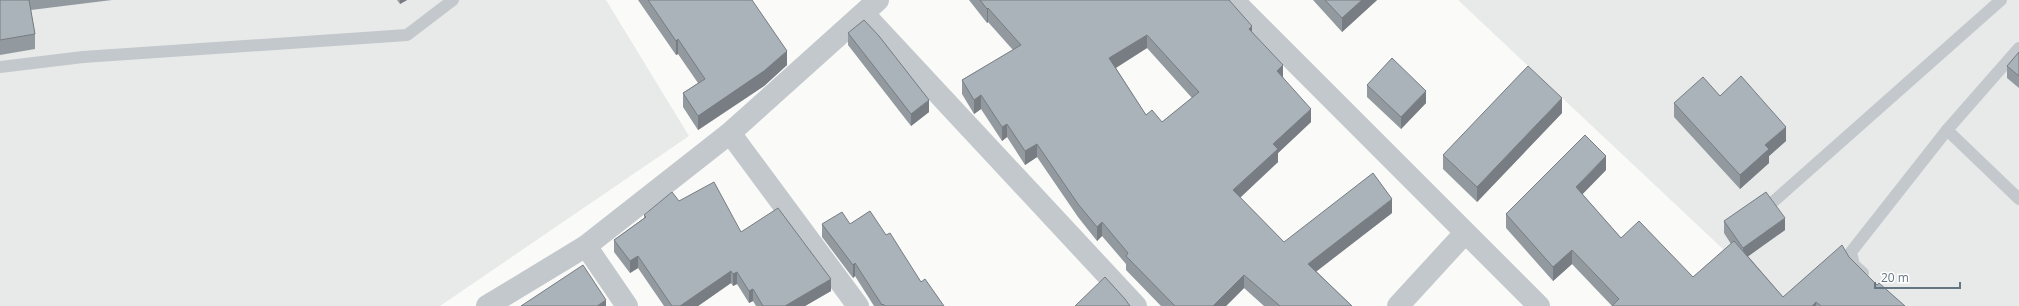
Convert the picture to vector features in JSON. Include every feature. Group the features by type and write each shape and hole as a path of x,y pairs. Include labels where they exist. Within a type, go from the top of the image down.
{"street":[{"path":"1233,0 1539,306"},
{"path":"487,306 586,246 730,133 871,7 1136,306"},
{"path":"730,133 858,306"},
{"path":"1398,306 1465,233"},
{"path":"586,246 627,306"}],"lane":[{"path":"0,67 83,56 407,35 454,0"},
{"path":"1773,202 2001,0"},
{"path":"1870,280 1854,265 1851,252 1947,130 2019,48"},
{"path":"1947,130 2019,199"}],"shaded area":[{"path":"0,0 606,0 689,136 440,306 0,306"},
{"path":"1458,0 2019,0 2019,306 1780,306 1741,266"}],"building":[{"path":"0,0 29,0 35,34 0,40"},
{"path":"648,0 752,0 787,51 764,71 698,116 683,93 705,79 678,39 676,41"},
{"path":"980,0 1229,0 1252,26 1249,29 1283,65 1277,71 1311,109 1273,144 1278,149 1233,190 1284,242 1373,173 1392,199 1308,264 1352,306 1280,306 1244,275 1213,306 1175,306 1126,256 1128,253 1102,222 1097,227 1078,204 1037,144 1025,151 1007,124 1002,127 981,95 974,100 962,80 1021,45 988,8 987,9","holes":["1147,35 1199,92 1162,122 1152,110 1146,115 1109,58"]},
{"path":"1325,0 1362,0 1342,18"},
{"path":"864,20 879,36 929,100 911,114 848,33"},
{"path":"2019,52 2019,76 2007,66"},
{"path":"1392,58 1426,91 1401,117 1367,85"},
{"path":"1528,66 1562,98 1477,187 1443,155"},
{"path":"1741,76 1786,127 1765,145 1769,149 1740,175 1674,103 1703,77 1720,96"},
{"path":"1585,135 1606,156 1576,187 1621,238 1639,221 1693,277 1734,241 1783,297 1842,245 1849,257 1877,285 1879,283 1905,306 1821,306 1816,302 1812,306 1612,306 1619,299 1572,250 1553,267 1506,214"},
{"path":"714,182 741,232 778,208 831,279 785,306 763,306 753,289 749,291 737,272 733,274 731,271 680,306 672,306 638,256 630,261 614,240 646,217 644,215 672,192 679,201"},
{"path":"1766,192 1785,218 1743,248 1724,221"},
{"path":"870,211 886,235 890,233 921,282 925,279 944,306 882,305 855,263 853,265 822,224 842,212 850,224"},
{"path":"583,265 606,300 597,306 521,306"},
{"path":"1105,277 1130,306 1075,306"}]}
